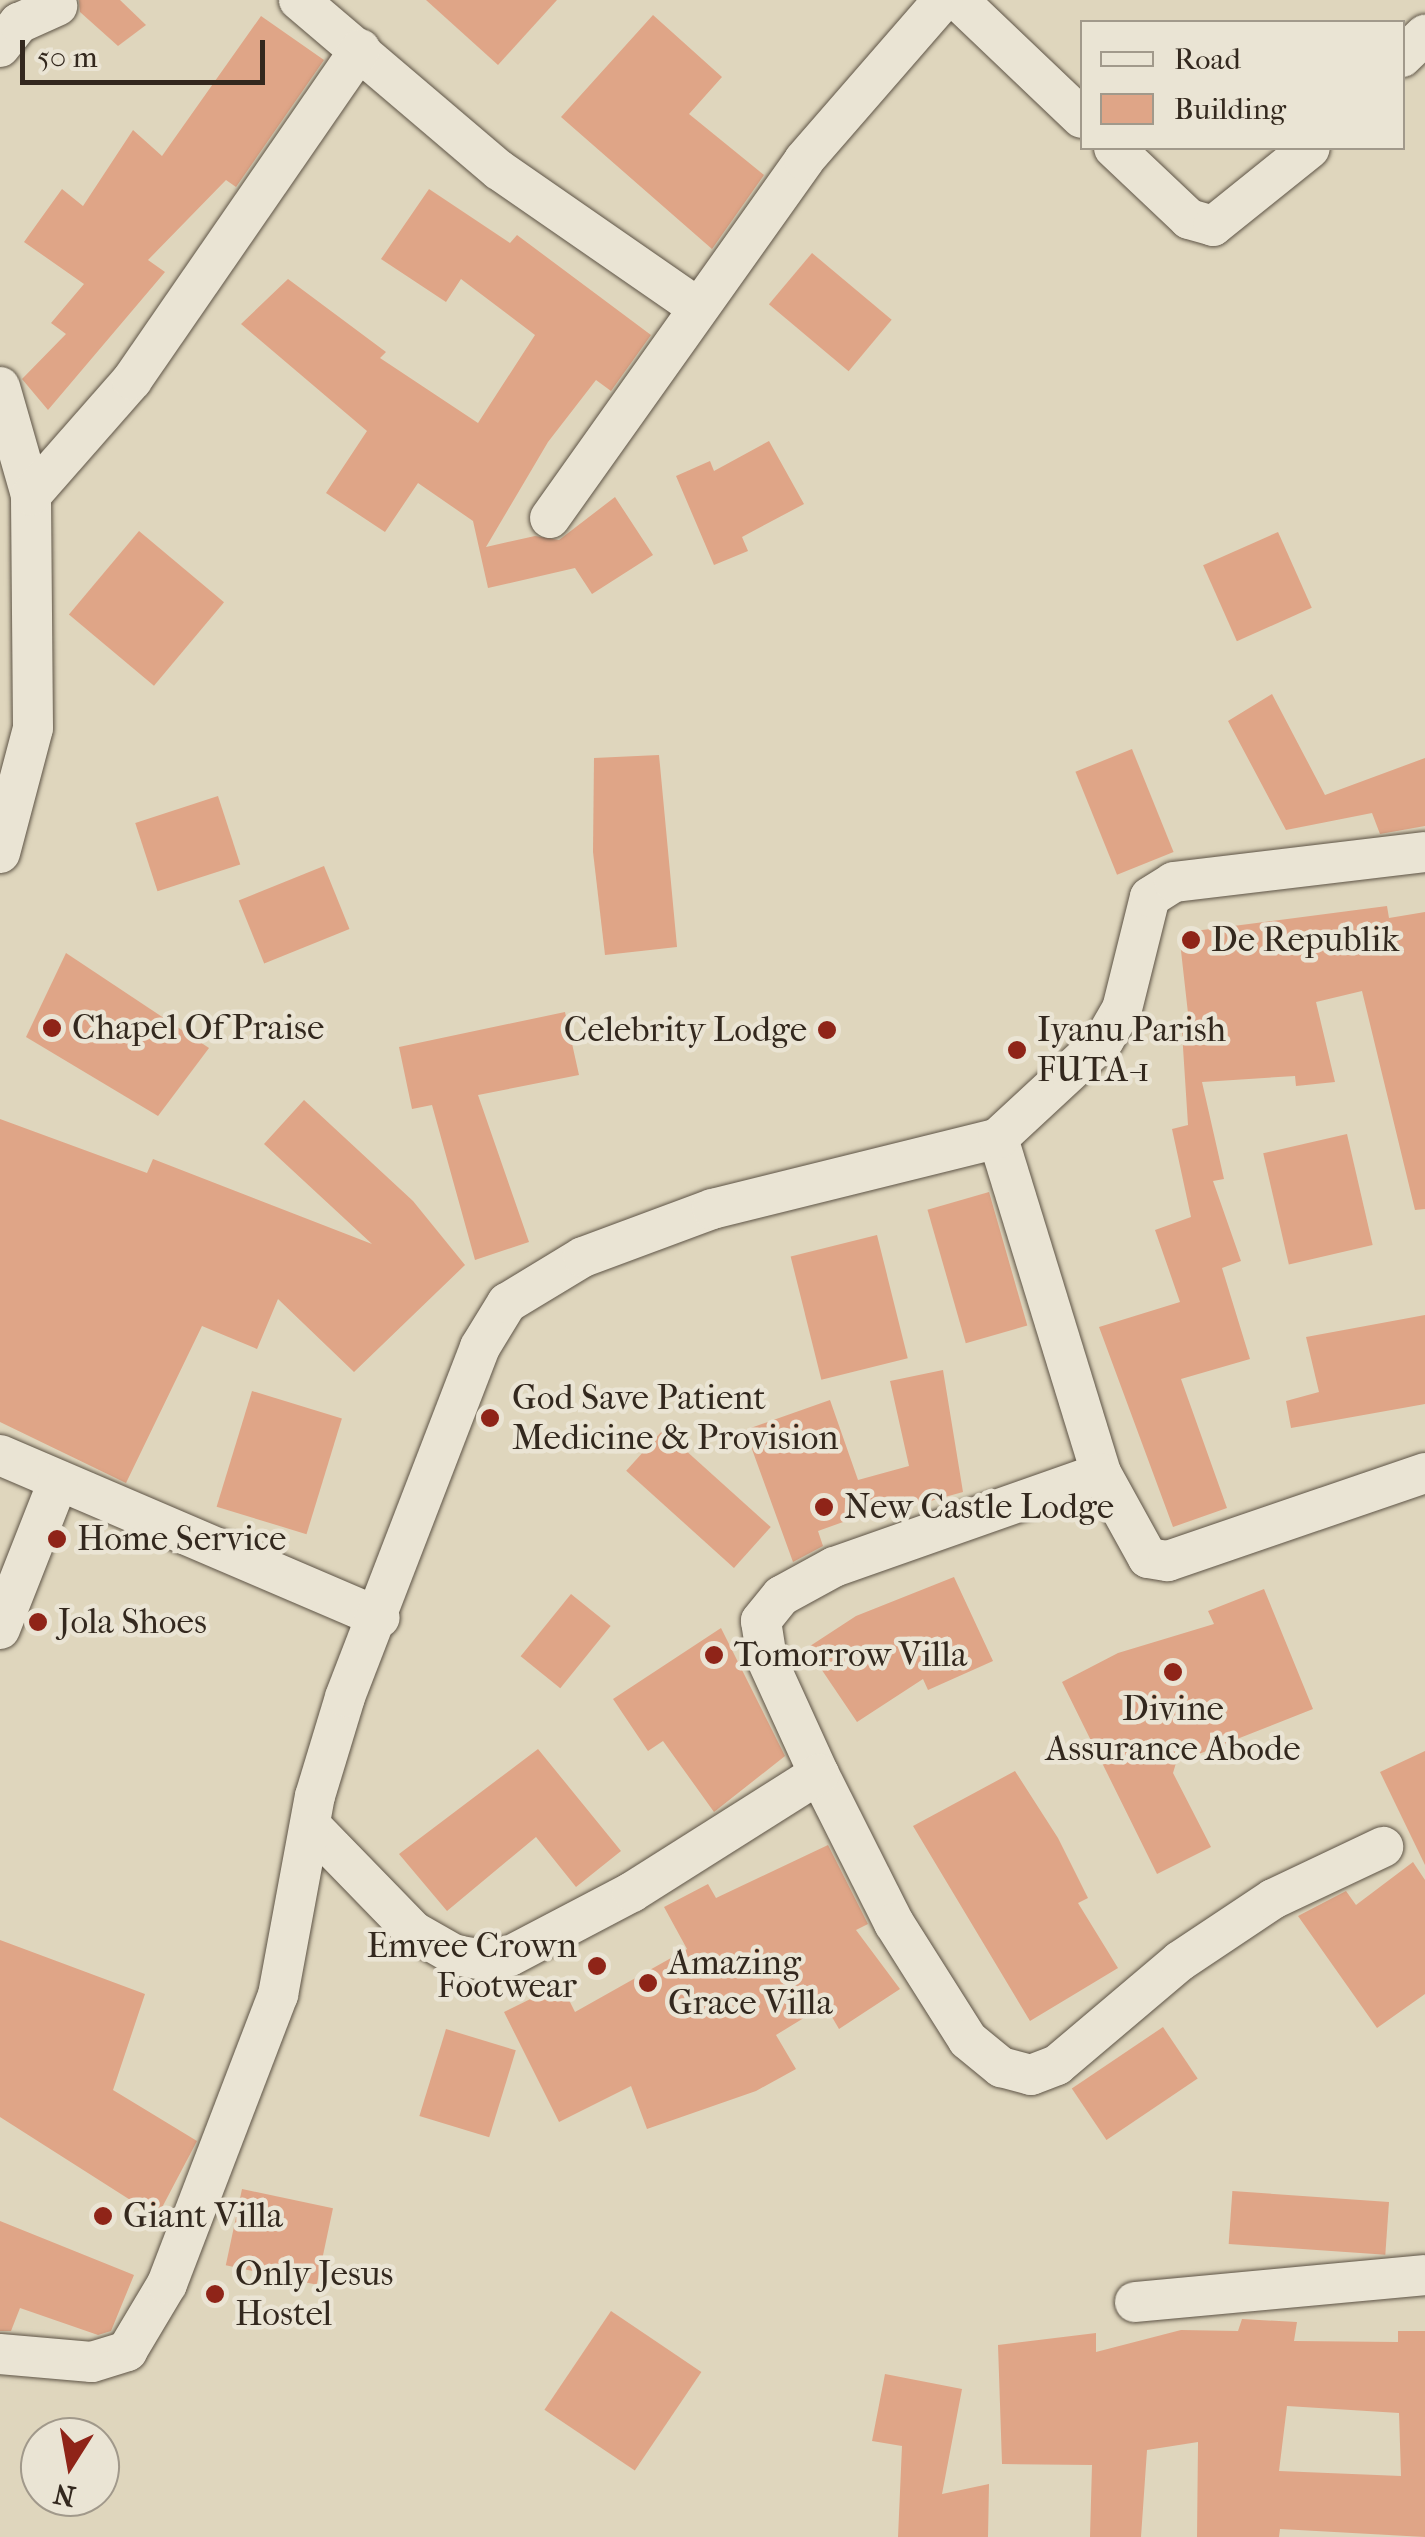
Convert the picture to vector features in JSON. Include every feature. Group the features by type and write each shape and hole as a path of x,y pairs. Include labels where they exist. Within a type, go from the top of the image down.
{"street":[{"path":"299,0 499,170 694,305"},
{"path":"550,518 649,384 694,305 804,160 943,0"},
{"path":"958,0 1080,116"},
{"path":"0,46 19,23 57,6"},
{"path":"1405,54 1425,35"},
{"path":"31,495 132,380 360,49"},
{"path":"1116,150 1189,219 1214,226 1308,150"},
{"path":"0,387 31,495 34,728 0,853"},
{"path":"0,2354 92,2362 127,2351 167,2284 278,1994 327,1750 480,1347 507,1303 583,1257 712,1210 998,1138 1104,1040 1122,1009 1150,897 1174,882 1425,852"},
{"path":"998,1138 1101,1473 1136,1547 1168,1560 1425,1473"},
{"path":"0,1455 380,1618"},
{"path":"1101,1473 834,1567 781,1596 762,1621 767,1660 819,1774 894,1923 968,2040 1001,2067 1032,2076 1056,2065 1180,1961 1273,1899 1384,1847"},
{"path":"0,1629 58,1482"},
{"path":"312,1827 414,1930 484,1960 510,1956 632,1892 819,1774"},
{"path":"1134,2302 1425,2275"}],"building":[{"path":"79,0 120,0 146,25 118,46 80,12"},
{"path":"426,0 557,0 498,65"},
{"path":"653,15 722,77 689,114 764,175 712,249 561,117"},
{"path":"261,16 324,60 236,187 226,180 148,260 165,272 48,410 22,379 66,334 51,323 84,284 24,242 62,189 83,206 133,130 162,156"},
{"path":"429,189 510,243 517,235 651,335 611,391 596,380 548,442 486,547 535,536 559,540 615,497 653,555 592,594 575,568 488,588 473,521 418,483 385,532 326,493 367,431 241,324 288,279 386,352 380,358 478,423 535,335 461,279 446,302 381,259"},
{"path":"812,253 892,320 849,371 769,304"},
{"path":"769,441 804,504 742,537 748,551 714,565 676,476 710,461 714,471"},
{"path":"139,531 224,602 154,686 69,614"},
{"path":"1278,532 1312,608 1237,641 1203,565"},
{"path":"1272,694 1325,795 1425,758 1425,826 1380,834 1372,813 1286,830 1228,721"},
{"path":"1132,749 1174,852 1117,875 1075,772"},
{"path":"659,755 677,947 605,955 593,852 594,758"},
{"path":"218,796 240,864 158,891 135,823"},
{"path":"324,866 349,929 264,964 239,900"},
{"path":"1387,906 1389,918 1425,912 1425,1209 1415,1210 1362,991 1316,1002 1335,1082 1296,1086 1295,1076 1202,1082 1224,1179 1213,1181 1241,1261 1222,1268 1250,1359 1181,1379 1227,1508 1173,1527 1099,1327 1180,1302 1155,1230 1191,1217 1172,1129 1188,1125 1182,1032 1190,1031 1179,933"},
{"path":"66,953 209,1048 158,1116 26,1037"},
{"path":"565,1012 579,1075 478,1095 529,1242 475,1260 432,1105 412,1109 399,1047"},
{"path":"304,1100 413,1201 465,1265 354,1372 278,1299 257,1349 202,1326 126,1483 0,1422 0,1119 147,1173 153,1159 372,1244 264,1144"},
{"path":"1347,1134 1373,1245 1289,1264 1263,1153"},
{"path":"989,1192 1027,1326 966,1343 927,1210"},
{"path":"877,1235 908,1358 821,1380 791,1257"},
{"path":"1425,1315 1425,1404 1291,1428 1286,1401 1319,1392 1306,1337"},
{"path":"943,1370 963,1492 898,1510 896,1503 818,1531 823,1546 793,1562 745,1430 830,1400 858,1480 909,1466 890,1381"},
{"path":"252,1391 342,1418 307,1534 217,1507"},
{"path":"663,1430 771,1527 734,1568 626,1471"},
{"path":"954,1577 993,1661 928,1690 923,1679 857,1722 807,1648 856,1616"},
{"path":"1264,1589 1313,1709 1176,1763 1173,1773 1211,1847 1157,1874 1062,1682 1118,1653 1214,1624 1208,1611"},
{"path":"571,1594 611,1626 560,1688 521,1656"},
{"path":"721,1628 785,1756 714,1812 663,1741 648,1751 613,1699"},
{"path":"538,1749 621,1851 576,1887 536,1837 447,1911 399,1854"},
{"path":"1425,1751 1425,1865 1380,1772"},
{"path":"1015,1771 1058,1838 1088,1898 1078,1903 1118,1968 1030,2021 913,1826"},
{"path":"828,1845 868,1924 856,1930 900,1989 839,2029 825,2005 776,2035 796,2069 756,2091 647,2129 631,2086 559,2122 504,2012 561,1984 575,2012 687,1949 664,1907 708,1884 716,1898"},
{"path":"1413,1862 1425,1880 1425,1994 1377,2028 1298,1916 1346,1891 1356,1905"},
{"path":"0,1940 145,1994 113,2090 197,2141 157,2217 0,2117"},
{"path":"1163,2027 1198,2078 1106,2140 1072,2089"},
{"path":"446,2029 516,2050 489,2137 419,2116"},
{"path":"242,2189 333,2208 317,2285 226,2265"},
{"path":"1232,2191 1389,2202 1385,2255 1229,2244"},
{"path":"0,2221 134,2275 111,2331 98,2335 20,2308 11,2331 0,2331"},
{"path":"611,2311 701,2372 635,2471 544,2410"},
{"path":"1242,2319 1297,2322 1294,2341 1398,2342 1398,2331 1425,2331 1425,2537 1280,2529 1279,2537 1197,2537 1198,2442 1147,2450 1141,2537 1090,2537 1092,2465 1002,2464 998,2345 1096,2333 1096,2352 1181,2330 1238,2331","holes":["1287,2406 1399,2413 1401,2476 1279,2471"]},
{"path":"885,2374 962,2389 942,2494 989,2484 988,2537 898,2537 902,2446 872,2441"}],"place":[{"name":"De Republik","path":"1191,940"},
{"name":"Chapel Of Praise","path":"52,1028"},
{"name":"Celebrity Lodge","path":"827,1030"},
{"name":"Iyanu Parish FUTA-1","path":"1017,1050"},
{"name":"God Save Patient Medicine & Provision","path":"490,1418"},
{"name":"New Castle Lodge","path":"824,1507"},
{"name":"Home Service","path":"57,1539"},
{"name":"Jola Shoes","path":"38,1622"},
{"name":"Tomorrow Villa","path":"714,1655"},
{"name":"Divine Assurance Abode","path":"1173,1672"},
{"name":"Emvee Crown Footwear","path":"597,1966"},
{"name":"Amazing Grace Villa","path":"648,1983"},
{"name":"Giant Villa","path":"103,2216"},
{"name":"Only Jesus Hostel","path":"215,2294"}]}
